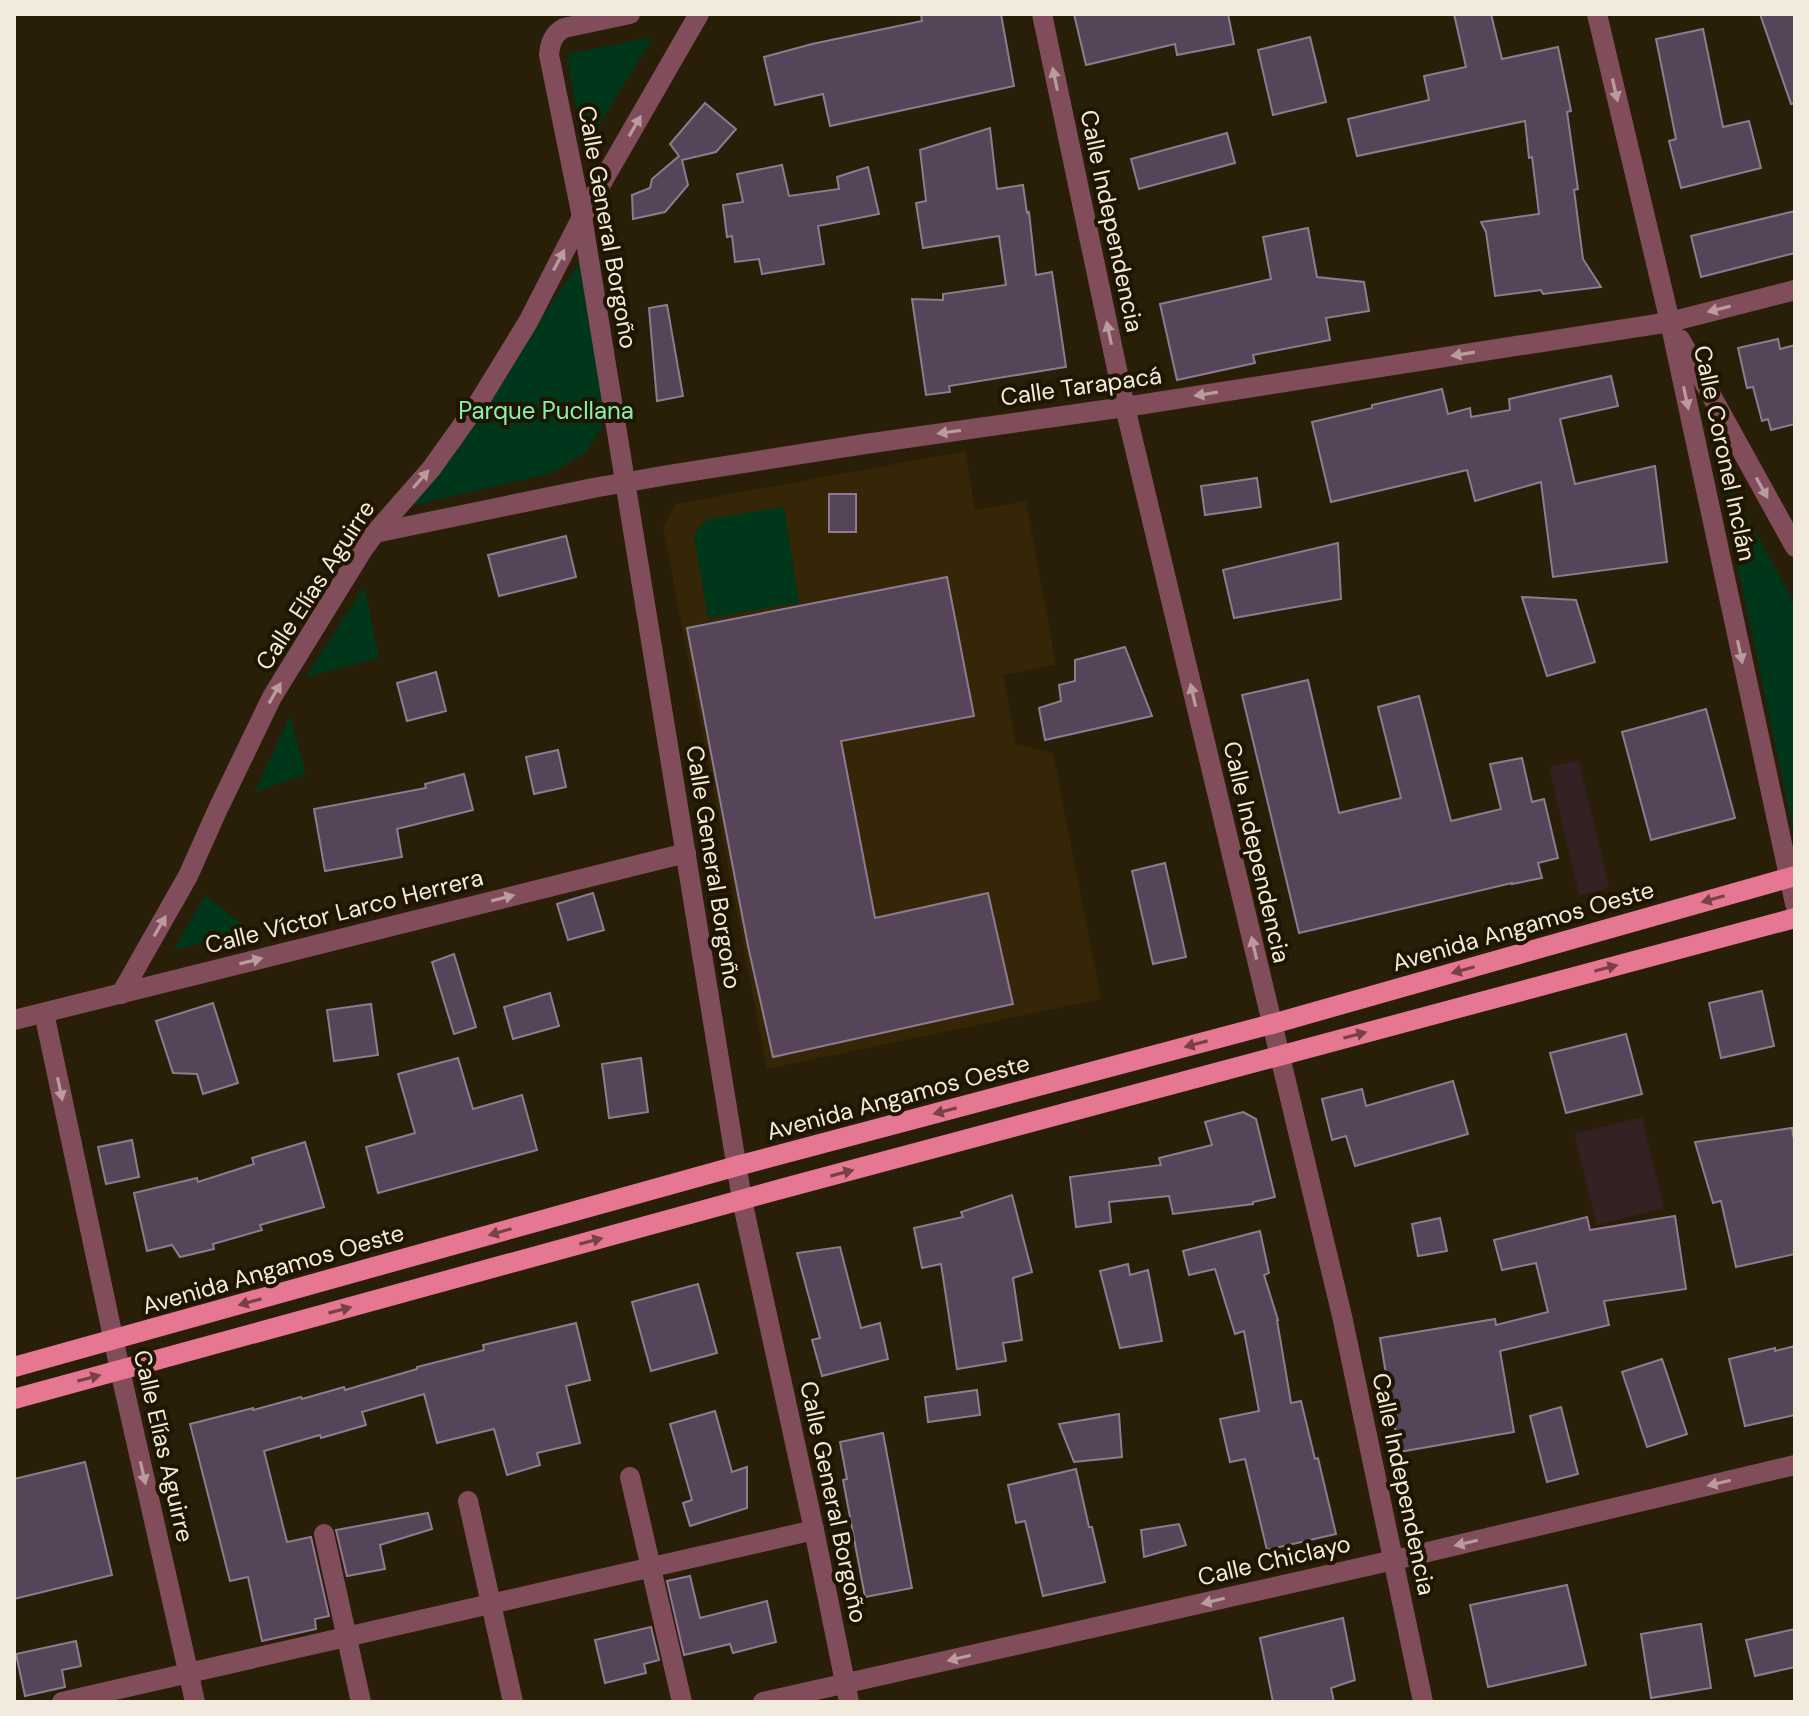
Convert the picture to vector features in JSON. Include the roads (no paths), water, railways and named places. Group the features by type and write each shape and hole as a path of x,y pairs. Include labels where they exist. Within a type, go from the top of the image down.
{"main road":[{"name":"Avenida Angamos Oeste","path":"14,1367 737,1166 1272,1024 1792,877"},
{"path":"14,1399 1795,918"}],"street":[{"name":"Calle General Borgoño","path":"630,14 564,28 553,37 549,55 582,217 742,1200 848,1692"},
{"name":"Calle Elías Aguirre","path":"121,994 188,876 272,697 375,533 431,469 479,402 528,322 582,217 699,14"},
{"name":"Calle Independencia","path":"1042,14 1125,407 1342,1316 1423,1702"},
{"name":"Calle Coronel Inclán","path":"1597,14 1670,322 1792,877 1795,904"},
{"name":"Calle Tarapacá","path":"375,533 625,482 1670,322 1795,290"},
{"path":"1670,322 1795,547"},
{"name":"Calle Víctor Larco Herrera","path":"14,1020 686,853"},
{"name":"Calle Elías Aguirre","path":"44,1013 113,1340 195,1702"},
{"name":"Calle Chiclayo","path":"763,1702 848,1692 1795,1465"},
{"path":"630,1477 682,1702"},
{"path":"468,1501 513,1702"},
{"path":"62,1702 814,1530"},
{"path":"324,1534 361,1702"}],"park label":[{"name":"Parque Pucllana","path":"546,410"}]}
